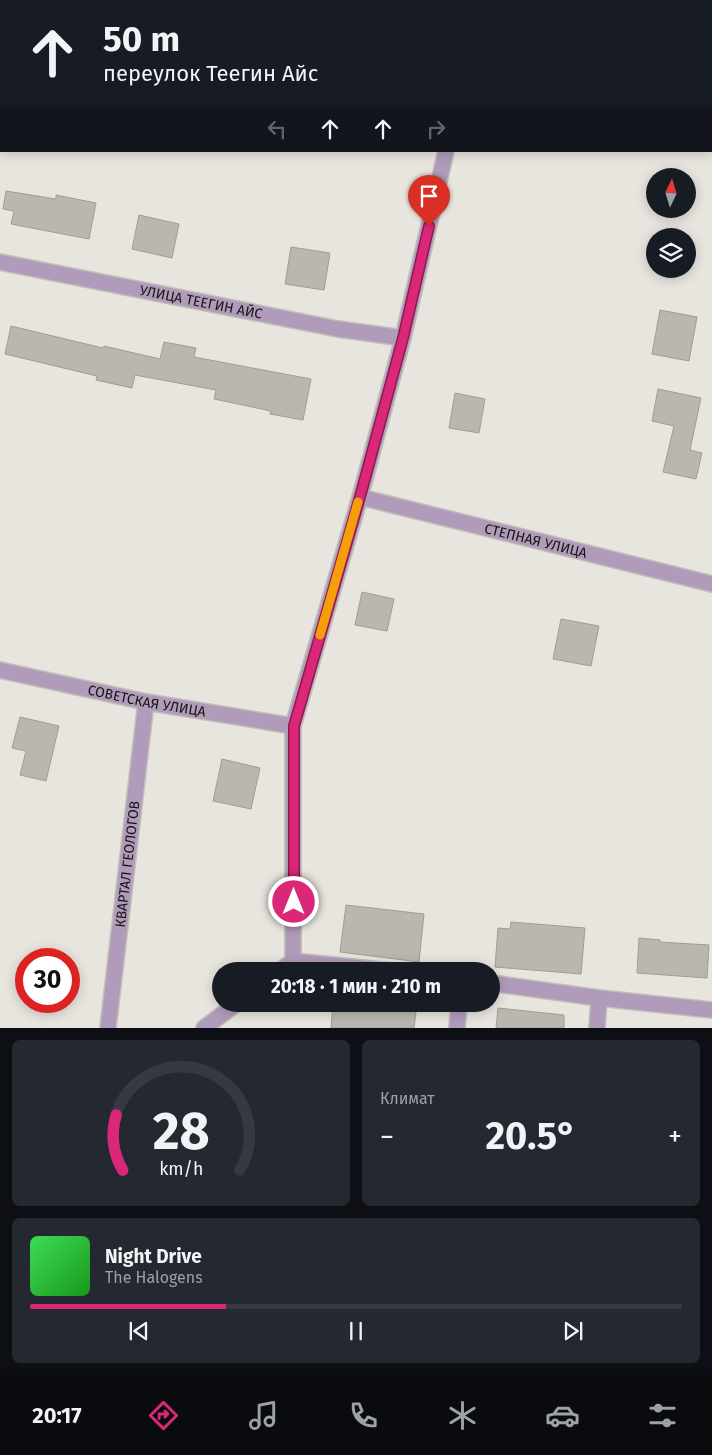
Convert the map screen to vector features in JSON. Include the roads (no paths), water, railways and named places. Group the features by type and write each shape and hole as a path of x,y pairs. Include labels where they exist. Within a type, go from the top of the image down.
{"street":[{"path":"304,962 294,961 294,726 360,497 403,338 446,152"},
{"name":"УЛИЦА ТЕЕГИН АЙС","path":"0,262 338,328 403,338"},
{"name":"СТЕПНАЯ УЛИЦА","path":"360,497 712,584"},
{"name":"СОВЕТСКАЯ УЛИЦА","path":"0,670 146,702 294,726"},
{"name":"КВАРТАЛ ГЕОЛОГОВ","path":"108,1028 146,702"},
{"path":"500,984 599,998 712,1010"},
{"path":"597,1028 599,998"},
{"path":"204,1028 225,1012"},
{"path":"457,1028 458,1012"}]}
